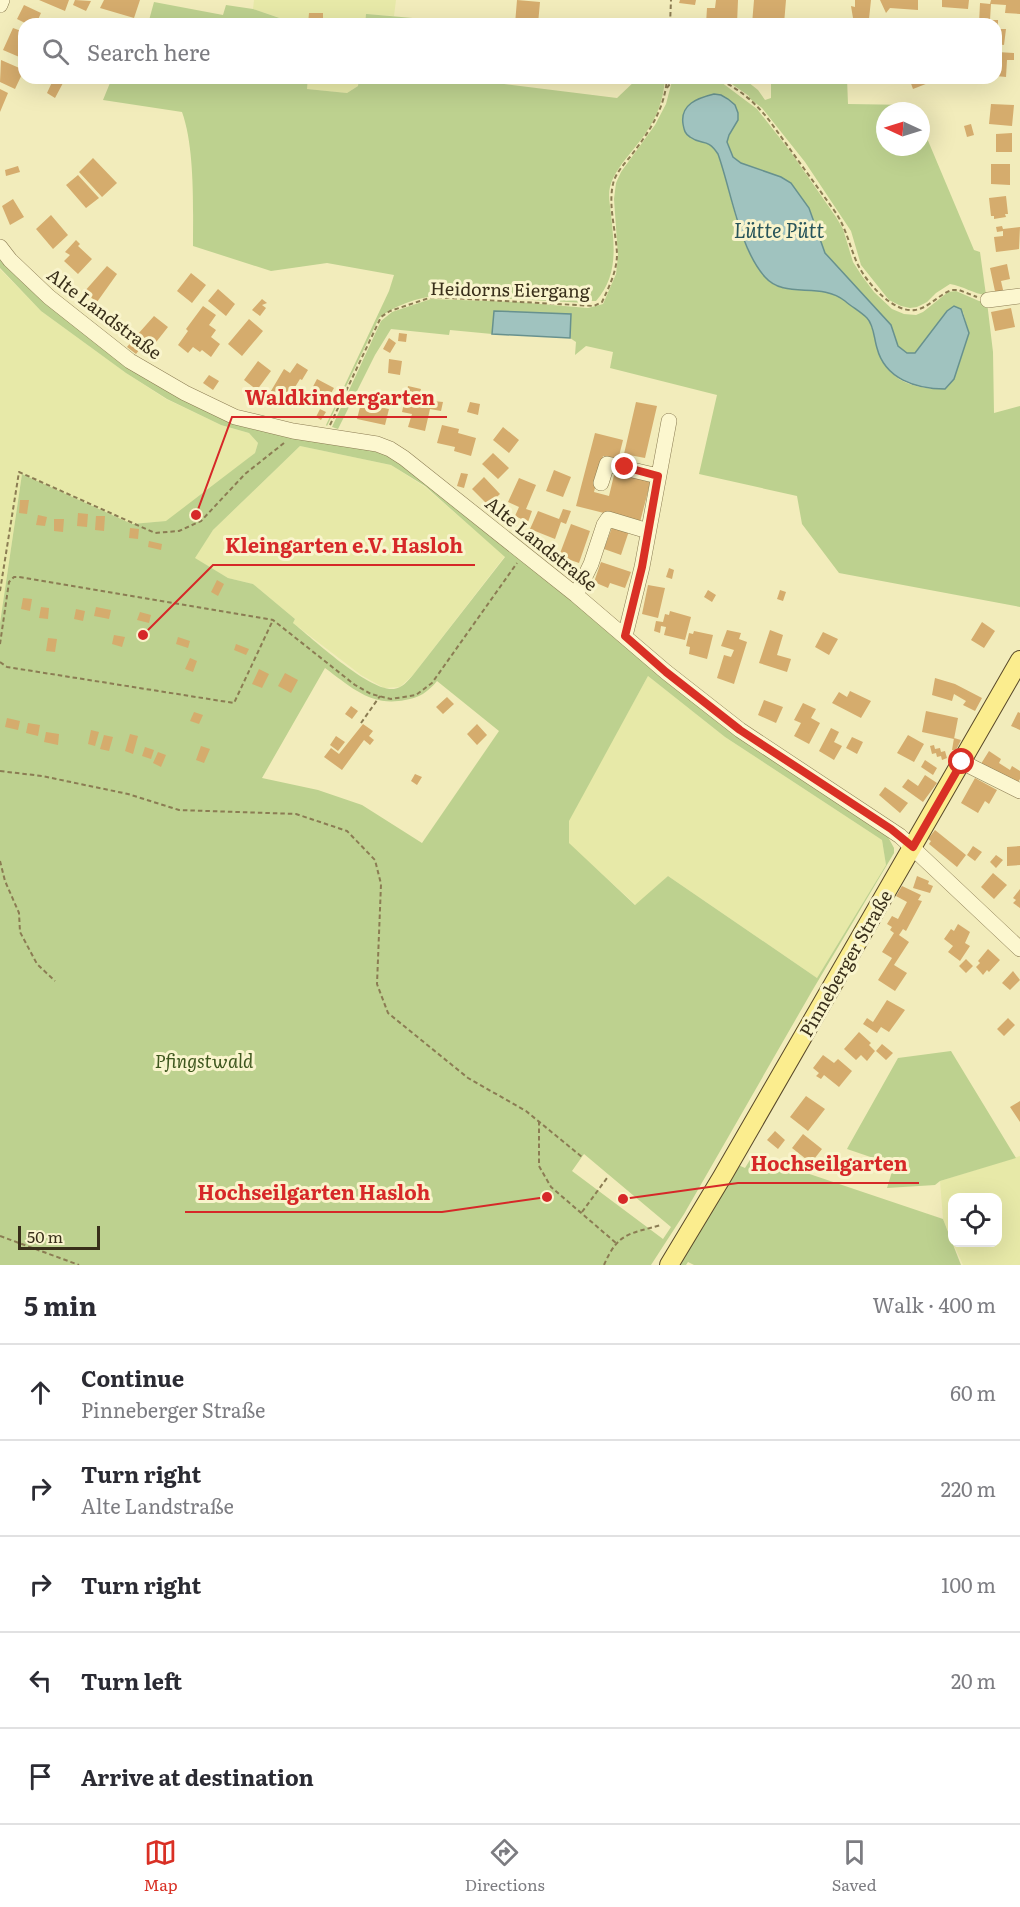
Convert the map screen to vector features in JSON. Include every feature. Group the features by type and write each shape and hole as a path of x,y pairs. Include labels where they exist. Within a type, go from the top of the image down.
{"main road":[{"name":"Pinneberger Straße","path":"669,1265 1020,660"}],"street":[{"path":"0,5 2,0"},
{"name":"Alte Landstraße","path":"0,247 10,260 49,297 130,361 185,393 235,417 293,431 376,444 390,449 524,553 666,672 740,730 891,829 913,847 1020,950"},
{"path":"988,300 1020,296"},
{"path":"625,636 669,421"},
{"path":"601,483 607,464 658,476"},
{"path":"576,595 608,519 648,531"},
{"path":"962,762 1020,791"}],"path":[{"path":"670,18 671,0"},
{"name":"Heidorns Eiergang","path":"325,436 375,328 381,317 390,311 432,297 594,306 602,302 615,271 617,256 612,195 614,181 652,125 664,102 666,84"},
{"path":"666,89 670,84"},
{"path":"727,84 759,107 770,120 836,213 844,226 859,266 884,298 898,308 909,310 924,307 945,292 952,290 959,290 988,300"},
{"path":"0,591 19,472 155,532 179,531 201,521 245,474 289,439 293,431"},
{"path":"0,644 9,582 15,577 273,620 355,686 371,694 391,699 416,695 432,683 524,553"},
{"path":"0,662 7,667 234,703 273,620"},
{"path":"361,723 380,696"},
{"path":"0,771 42,776 128,794 179,810 296,814 346,831 375,860 381,884 377,984 388,1013 468,1078 519,1107 582,1157"},
{"path":"0,861 5,881 19,913 20,932 37,964 55,981"},
{"path":"539,1121 539,1166 551,1187 616,1243"},
{"path":"582,1213 607,1178"},
{"path":"604,1265 610,1249 621,1237 662,1225"},
{"path":"0,1236 79,1265"}],"green space":[{"path":"254,0 396,0 394,16 366,14 366,18 280,18 253,9"},
{"path":"154,2 223,15 226,5 253,9 279,18 150,18"},
{"path":"367,14 413,18 366,18"},
{"path":"110,84 307,84 307,89 347,93 358,84 504,84 617,98 632,84 664,84 655,118 611,182 609,197 613,237 612,270 596,301 586,303 443,295 418,299 401,305 379,318 327,426 389,291 394,275 327,263 271,271 193,246 191,160 182,112 103,100"},
{"path":"307,84 358,84 347,93 307,89"},
{"path":"671,84 724,84 757,109 790,151 836,217 843,229 853,262 862,276 874,292 892,309 904,314 916,315 948,292 956,291 987,302 993,352 994,413 1020,406 1020,607 839,573 802,524 797,496 699,474 717,395 610,368 613,352 586,346 575,355 576,342 570,338 571,315 494,311 492,334 450,330 449,335 391,329 375,355 338,429 332,427 381,321 392,312 431,299 517,302 588,308 603,304 616,274 618,256 614,199 616,183 621,172 655,125 666,104","holes":["721,95 735,105 738,120 727,142 733,157 741,163 791,183 809,208 825,253 891,325 898,346 907,353 915,353 947,311 963,312 969,333 954,379 945,389 906,383 893,374 881,358 871,325 860,311 829,292 789,289 774,285 757,267 742,236 718,154 712,145 688,135 683,126 685,109"]},
{"path":"732,84 750,84 765,100 771,98 771,84 847,84 848,104 876,104 876,156 930,156 930,145 974,250 980,252 986,295 950,284 917,307 901,306 889,300 861,265 851,231 805,162 762,108"},
{"name":"Pfingstwald","path":"0,256 49,304 240,422 390,453 888,837 894,853 684,1214 651,1265 0,1265 0,623 22,474 132,524 166,521 255,453 258,443 249,433 221,425 167,399 126,373 41,311 0,268","holes":["300,446 391,465 425,486 505,557 413,675 402,686 394,689 384,688 371,682 342,663 293,623 295,619 253,584 228,578 195,558 213,530","325,668 362,694 382,701 415,698 437,681 499,731 422,843 362,805 318,790 262,778","648,676 725,737 882,840 886,865 817,978 668,876 635,905 569,843 569,821","584,1154 671,1227 663,1239 572,1171"]},
{"path":"0,269 41,311 126,373 166,399 221,425 249,433 258,443 255,453 167,521 132,524 22,474 0,623"},
{"path":"300,446 391,465 425,487 505,556 413,675 400,687 384,688 361,675 293,623 295,619 253,584 228,578 194,558 213,530"},
{"path":"648,676 725,737 882,840 886,865 817,978 668,876 636,905 569,844 568,821"},
{"path":"951,1051 1016,1158 940,1181 935,1185 887,1188 894,1165 847,1149 898,1058"},
{"path":"753,1155 943,1219 948,1232 948,1247 954,1247 961,1265 694,1265 688,1262 686,1265 675,1265 736,1164 745,1168"},
{"path":"1020,1156 1020,1265 963,1265 955,1247 1002,1247 1002,1193 948,1193 948,1231 943,1219 940,1181"}],"water":[{"name":"Lütte Pütt","path":"714,94 728,99 735,105 738,113 738,120 727,142 733,157 741,163 781,177 791,183 809,208 825,253 891,325 898,346 907,353 915,353 947,311 954,306 961,309 969,333 954,379 945,389 923,387 894,375 881,359 869,321 845,301 825,292 782,288 765,277 756,265 742,235 718,154 711,145 688,136 684,128 683,117 687,107 696,100"},
{"path":"494,311 571,314 570,338 492,334"}],"building":[{"path":"39,0 69,0 65,11"},
{"path":"75,0 91,1 86,11 73,5"},
{"path":"104,0 140,0 134,18 100,8"},
{"path":"517,0 540,2 539,18 516,18"},
{"path":"680,0 696,0 695,5 679,3"},
{"path":"716,0 738,0 737,18 706,18 707,8 715,8"},
{"path":"754,0 786,0 784,18 752,18"},
{"path":"855,0 871,0 869,18 853,18 851,6 855,7"},
{"path":"880,0 918,0 918,10 890,8 886,13"},
{"path":"942,0 969,0 968,9 942,7"},
{"path":"991,0 1020,0 1020,14 1005,13 1006,5 991,4 990,18 979,18 980,3 990,4"},
{"path":"24,5 41,13 39,18 17,19"},
{"path":"309,13 323,13 323,18 309,18"},
{"path":"13,28 18,30 18,56 3,50"},
{"path":"1002,29 1006,29 1004,45 1002,45"},
{"path":"1002,52 1014,53 1014,60 1007,60 1006,77 1002,77"},
{"path":"1,60 18,67 18,83 15,89 0,82"},
{"path":"51,84 62,84 55,98 47,93"},
{"path":"911,84 926,84 913,89"},
{"path":"0,89 8,93 0,112"},
{"path":"991,104 1014,105 1012,126 989,124"},
{"path":"971,124 974,135 967,137 964,126"},
{"path":"1012,133 1012,152 996,152 996,134"},
{"path":"93,158 117,183 102,197 79,172"},
{"path":"991,164 1010,164 1010,185 991,184"},
{"path":"18,166 20,172 6,176 5,170"},
{"path":"78,175 99,198 86,208 66,185"},
{"path":"1006,196 1008,214 1005,214 1006,217 994,219 994,216 991,216 989,198"},
{"path":"13,199 24,217 10,225 2,206"},
{"path":"51,215 68,235 53,249 36,229"},
{"path":"1002,226 1003,229 1020,227 1019,249 996,252 994,237 1003,236 1003,231 997,232 996,227"},
{"path":"76,240 80,244 78,246 92,259 78,274 64,261 70,255 65,252"},
{"path":"1007,264 1010,279 1001,281 1004,294 996,296 990,268"},
{"path":"107,266 117,274 97,302 84,292"},
{"path":"191,273 206,285 192,303 177,291"},
{"path":"218,289 235,304 226,316 208,301"},
{"path":"262,299 267,303 262,305 266,308 260,316 252,310"},
{"path":"203,306 216,315 209,325 216,330 211,337 220,344 211,357 193,347 188,353 178,345 188,331 186,329"},
{"path":"1011,308 1015,327 995,331 991,312"},
{"path":"154,316 168,327 153,346 138,334"},
{"path":"249,319 263,331 242,356 228,344"},
{"path":"399,333 407,334 406,342 398,341"},
{"path":"135,337 144,344 136,354 127,347"},
{"path":"389,338 396,343 390,353 383,349"},
{"path":"389,359 402,361 400,375 388,373"},
{"path":"258,361 271,371 257,390 244,380"},
{"path":"297,363 308,370 284,405 268,396 284,369 290,373"},
{"path":"209,375 219,381 213,390 203,383"},
{"path":"317,379 334,388 323,408 307,398"},
{"path":"408,386 421,389 420,392 427,394 425,404 431,406 433,401 443,402 441,411 430,409 425,431 408,427 412,414 402,412"},
{"path":"470,402 480,404 478,415 467,412"},
{"path":"636,402 657,406 645,458 624,454"},
{"path":"361,403 389,409 385,425 357,419"},
{"path":"320,409 326,412 321,420 316,417"},
{"path":"442,425 459,429 458,433 476,438 471,456 454,451 455,447 437,443"},
{"path":"503,427 519,440 509,453 493,440"},
{"path":"595,433 623,440 618,460 603,456 594,492 609,496 615,471 651,480 640,522 576,506"},
{"path":"493,453 509,468 498,479 482,464"},
{"path":"554,470 571,477 563,497 546,491"},
{"path":"461,473 468,474 464,488 457,486"},
{"path":"484,477 500,494 488,505 472,489"},
{"path":"519,478 536,485 526,509 532,511 528,522 515,516 519,507 508,502"},
{"path":"20,500 29,500 27,514 19,513"},
{"path":"195,508 202,515 197,520 195,518 193,520 189,514"},
{"path":"563,509 571,511 566,524 561,522 555,539 530,529 538,511 559,519"},
{"path":"78,513 88,514 87,527 77,526"},
{"path":"38,515 47,517 45,526 36,525"},
{"path":"96,516 105,516 104,531 95,530"},
{"path":"54,519 64,519 63,532 54,531"},
{"path":"571,524 590,531 579,563 559,556"},
{"path":"613,525 629,531 621,555 604,549"},
{"path":"130,528 139,529 138,539 129,538"},
{"path":"149,541 162,544 161,550 148,547"},
{"path":"601,562 631,572 625,588 610,583 608,588 594,582"},
{"path":"669,568 674,570 672,579 666,577"},
{"path":"217,580 224,584 218,596 211,592"},
{"path":"648,585 665,588 658,618 642,614"},
{"path":"708,590 716,595 712,602 704,597"},
{"path":"780,590 786,592 783,601 777,599"},
{"path":"23,598 32,599 30,611 21,609"},
{"path":"41,607 49,608 48,619 39,618"},
{"path":"96,607 111,610 109,619 94,616"},
{"path":"76,609 85,611 83,621 74,619"},
{"path":"670,611 691,617 685,640 664,635 666,627 661,626 660,633 654,631 656,621 663,622 665,614 669,615"},
{"path":"140,612 151,615 149,623 137,620"},
{"path":"982,622 995,631 984,648 971,640"},
{"path":"727,630 741,633 739,639 747,642 734,684 717,678 724,655 731,657 734,650 721,646"},
{"path":"770,630 783,635 777,655 791,659 787,672 759,663"},
{"path":"694,631 713,635 707,659 689,654 690,647 686,646 689,633 693,634"},
{"path":"823,632 838,639 829,655 815,647"},
{"path":"114,635 125,637 122,647 112,644"},
{"path":"178,637 190,641 188,648 176,644"},
{"path":"48,638 57,639 55,652 46,651"},
{"path":"236,644 249,649 246,655 234,650"},
{"path":"190,658 197,661 193,672 185,669"},
{"path":"259,669 269,674 262,688 252,684"},
{"path":"285,673 298,680 291,693 278,686"},
{"path":"935,678 955,684 982,698 975,711 963,705 966,701 954,694 952,701 932,695"},
{"path":"850,691 871,701 861,718 832,703 839,692 847,697"},
{"path":"447,697 454,704 443,714 436,707"},
{"path":"764,700 783,707 776,723 758,715"},
{"path":"803,703 816,709 811,718 820,723 809,744 794,736 801,723 794,720"},
{"path":"351,706 358,711 352,719 345,714"},
{"path":"926,711 958,718 954,739 922,732"},
{"path":"194,712 203,715 199,724 190,721"},
{"path":"1018,712 1020,713 1020,730 1011,726"},
{"path":"7,718 20,721 18,730 5,727"},
{"path":"28,723 40,725 38,736 26,733"},
{"path":"363,724 373,731 369,736 374,740 370,745 364,740 342,770 324,757 331,748 339,754"},
{"path":"477,724 487,735 477,745 467,734"},
{"path":"831,728 839,732 834,742 842,746 834,760 819,751"},
{"path":"91,730 99,732 95,746 88,744"},
{"path":"46,732 59,734 58,745 44,742"},
{"path":"130,734 138,736 133,754 125,751"},
{"path":"104,735 113,737 109,751 100,749"},
{"path":"908,735 924,744 914,762 897,753"},
{"path":"336,736 345,742 338,751 330,745"},
{"path":"852,737 863,742 857,754 846,748"},
{"path":"954,738 961,740 956,750 952,750"},
{"path":"934,745 935,749 940,748 941,752 945,751 947,758 942,760 941,756 937,757 936,753 932,754 930,746"},
{"path":"201,746 210,749 204,763 196,760"},
{"path":"145,747 154,750 151,759 142,756"},
{"path":"989,751 1001,759 999,763 1010,770 1012,766 1020,771 1020,779 1014,789 979,767"},
{"path":"158,752 166,755 161,767 153,763"},
{"path":"925,760 937,768 933,775 921,767"},
{"path":"415,774 422,777 417,785 411,781"},
{"path":"925,775 937,783 923,802 902,787 908,779 918,786"},
{"path":"975,778 997,790 989,804 985,801 978,813 961,803"},
{"path":"885,787 908,803 900,813 879,795"},
{"path":"935,830 966,855 957,867 929,844 931,841 928,839"},
{"path":"973,846 982,852 975,861 967,855"},
{"path":"1020,846 1020,865 1007,866 1007,847"},
{"path":"996,855 1003,860 996,868 990,862"},
{"path":"993,873 1007,885 994,899 981,887"},
{"path":"917,876 929,881 928,884 933,886 930,893 913,888"},
{"path":"902,886 921,895 918,900 922,901 906,931 903,929 899,935 909,942 894,965 907,973 895,991 878,980 892,958 882,952 894,933 890,930 892,927 887,924 892,916 898,919 907,902 896,896"},
{"path":"1020,889 1020,908 1013,903 1016,900 1013,898"},
{"path":"958,924 970,932 965,943 970,946 960,961 948,952 953,946 944,939 951,929 954,931"},
{"path":"988,949 1000,960 983,975 976,967"},
{"path":"966,959 973,966 966,973 959,966"},
{"path":"1013,971 1020,980 1010,990 1002,983"},
{"path":"887,1000 905,1010 889,1032 881,1027 877,1033 863,1024 867,1018 873,1022"},
{"path":"1008,1018 1015,1025 1004,1036 997,1029"},
{"path":"859,1032 871,1043 869,1045 875,1051 867,1061 861,1055 856,1060 844,1049"},
{"path":"882,1044 893,1053 886,1060 876,1051"},
{"path":"823,1055 834,1063 838,1059 852,1071 839,1087 824,1075 821,1079 816,1076 819,1073 813,1068"},
{"path":"806,1096 825,1109 808,1131 790,1117"},
{"path":"1020,1101 1020,1122 1010,1107"},
{"path":"775,1131 785,1140 778,1149 767,1140"},
{"path":"803,1134 822,1149 811,1163 792,1148"}],"place":[{"name":"Waldkindergarten","path":"196,515"},
{"name":"Kleingarten e.V. Hasloh","path":"143,635"},
{"name":"Hochseilgarten Hasloh","path":"547,1197"},
{"name":"Hochseilgarten","path":"623,1199"}],"route":[{"path":"625,467 658,476 642,567 625,636 666,672 772,753 891,829 913,847 962,762"}]}
